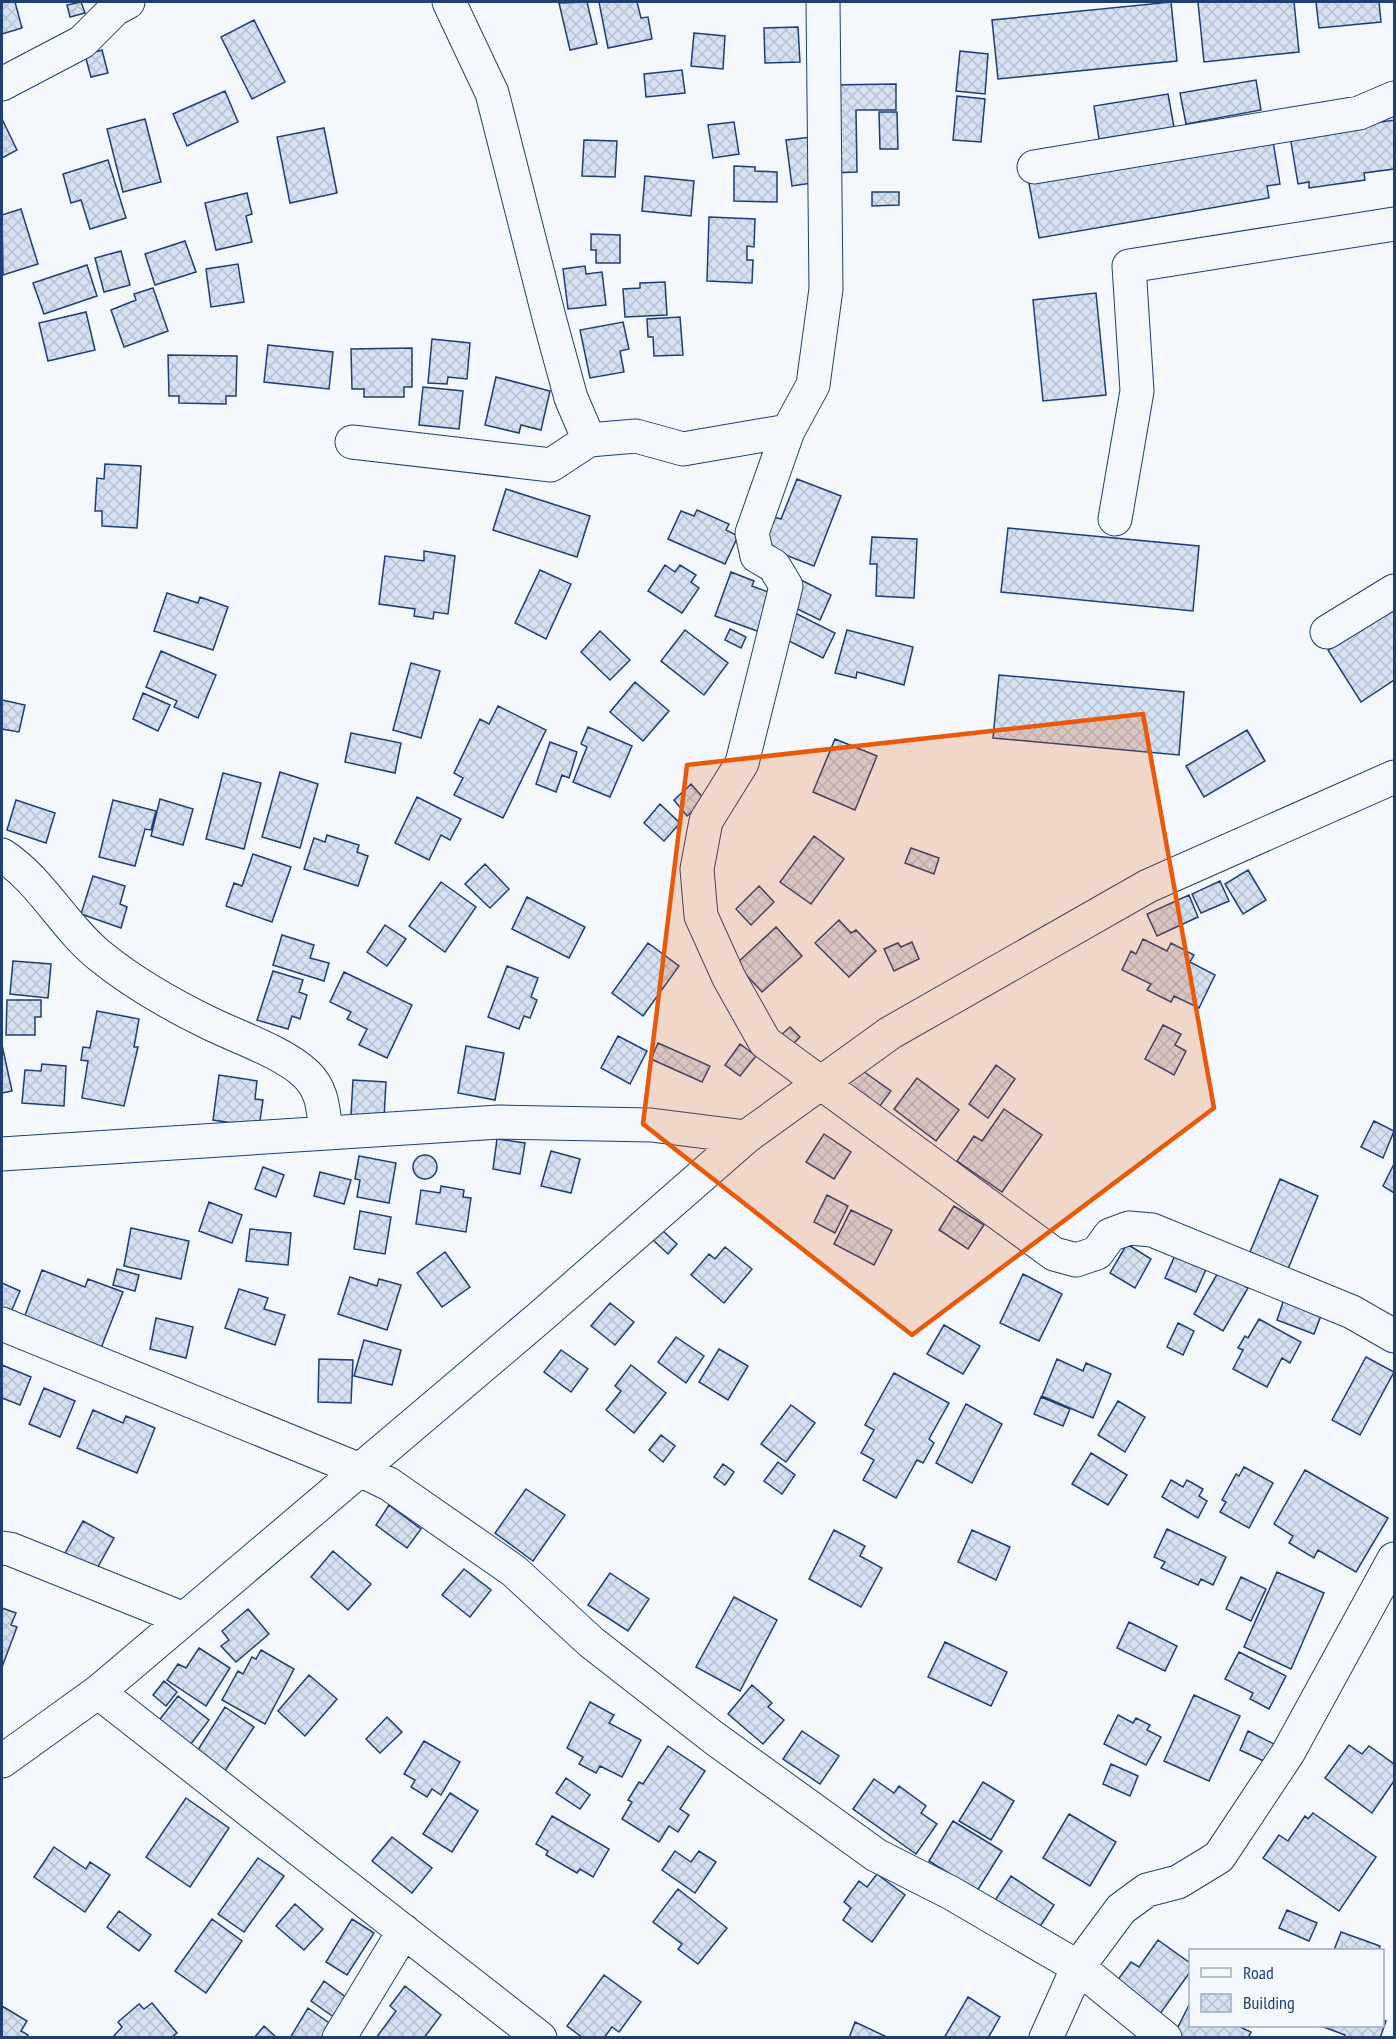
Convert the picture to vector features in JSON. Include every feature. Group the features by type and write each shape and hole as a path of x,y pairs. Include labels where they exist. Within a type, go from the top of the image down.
{"street":[{"path":"2,84 82,42 115,9 128,2"},
{"path":"449,2 492,93 571,398 589,440"},
{"path":"823,2 826,289 813,385 788,430 752,533 757,556 774,566 786,586 742,763 706,820 697,869 701,916 729,978 765,1042 1054,1254 1076,1260 1097,1253 1110,1235 1129,1228 1152,1230 1352,1312 1395,1336"},
{"path":"1034,167 1359,113 1395,98"},
{"path":"1115,519 1137,391 1129,266 1395,224"},
{"path":"352,442 551,465 589,440 636,436 682,449 788,430"},
{"path":"1327,632 1395,591"},
{"path":"2,1761 98,1692 540,1318 746,1137 890,1033 1148,886 1395,777"},
{"path":"2,855 53,903 73,931 101,957 199,1018 254,1043 304,1071 317,1086 322,1098 326,1132"},
{"path":"2,1155 499,1122 651,1125 746,1137"},
{"path":"2,1324 360,1470 389,1484 514,1571 591,1642 714,1738 876,1855 951,1893 1078,1967 1165,2037"},
{"path":"2,1548 10,1549 184,1619"},
{"path":"1046,2037 1078,1967 1121,1909 1147,1890 1178,1882 1218,1857 1288,1753 1395,1559"},
{"path":"98,1692 540,2037"},
{"path":"339,2037 404,1931"}],"highlighted area":[{"path":"1143,714 1214,1108 912,1335 643,1124 687,765"}],"building":[{"path":"2,2 15,2 22,28 2,34"},
{"path":"81,2 85,13 70,17 67,5"},
{"path":"587,2 597,44 570,50 559,3"},
{"path":"599,2 637,2 641,18 648,17 652,39 608,48"},
{"path":"1171,2 1177,61 998,79 992,20"},
{"path":"1198,2 1294,2 1299,52 1204,62"},
{"path":"1316,2 1379,2 1381,22 1319,28"},
{"path":"254,20 285,82 252,99 221,37"},
{"path":"798,27 800,62 765,63 764,28"},
{"path":"694,33 725,36 723,69 691,66"},
{"path":"102,50 108,73 91,77 85,55"},
{"path":"960,51 988,54 985,94 956,91"},
{"path":"682,70 685,93 646,97 644,74"},
{"path":"1256,80 1261,110 1186,124 1180,93"},
{"path":"896,84 896,110 856,110 857,172 830,173 829,85"},
{"path":"225,91 238,122 187,146 173,114"},
{"path":"1168,94 1174,127 1099,139 1094,106"},
{"path":"957,96 985,99 981,142 953,140"},
{"path":"879,112 897,112 898,149 880,149"},
{"path":"2,119 17,150 2,158"},
{"path":"145,119 161,182 123,192 107,129"},
{"path":"1394,120 1394,169 1364,173 1365,180 1309,188 1309,182 1298,184 1290,136"},
{"path":"734,122 739,154 713,158 708,125"},
{"path":"324,128 337,193 290,203 277,137"},
{"path":"1272,135 1280,184 1267,186 1269,198 1039,238 1028,178"},
{"path":"812,137 818,182 792,186 786,140"},
{"path":"584,140 617,141 615,177 582,176"},
{"path":"108,160 126,218 90,229 81,200 71,203 63,174"},
{"path":"734,166 755,167 755,171 777,172 777,202 734,201"},
{"path":"645,176 694,181 691,216 642,211"},
{"path":"872,192 899,192 899,205 872,206"},
{"path":"247,193 252,214 246,216 252,242 216,250 205,203"},
{"path":"21,209 38,264 3,275 2,215"},
{"path":"709,217 755,219 754,247 747,246 747,260 753,260 752,283 707,281"},
{"path":"591,234 620,235 620,263 596,263 596,250 591,250"},
{"path":"185,241 196,272 155,285 145,254"},
{"path":"121,251 130,285 104,292 95,258"},
{"path":"238,264 244,302 211,307 206,269"},
{"path":"87,265 97,296 44,314 33,283"},
{"path":"585,266 586,274 602,272 606,305 568,309 563,269"},
{"path":"665,282 667,315 625,317 623,289 640,288 640,283"},
{"path":"153,288 168,331 124,347 111,310 136,300 134,294"},
{"path":"1096,293 1106,395 1043,401 1033,300"},
{"path":"86,312 95,350 48,361 39,323"},
{"path":"680,317 683,355 654,356 653,337 648,337 647,319"},
{"path":"623,322 629,349 620,351 624,372 590,378 580,330"},
{"path":"432,339 470,343 467,379 448,377 447,384 428,383"},
{"path":"268,345 333,352 329,389 264,382"},
{"path":"412,348 412,387 404,387 404,397 364,397 364,389 352,389 351,349"},
{"path":"168,355 237,356 236,396 226,396 226,404 179,403 179,396 169,396"},
{"path":"496,377 550,391 541,430 521,425 519,433 485,425"},
{"path":"423,387 463,391 459,429 419,425"},
{"path":"105,464 141,466 137,528 102,526 102,511 95,511 97,478 104,479"},
{"path":"797,479 841,496 814,566 762,546 774,517 781,519"},
{"path":"506,489 590,516 577,557 493,530"},
{"path":"697,510 729,524 726,530 738,536 725,564 668,539 681,511 694,516"},
{"path":"1008,528 1199,546 1193,611 1001,592"},
{"path":"872,537 917,539 914,598 876,596 877,564 870,564"},
{"path":"424,551 455,556 448,614 434,612 433,619 414,616 415,609 379,604 385,556 424,561"},
{"path":"665,565 675,572 680,565 696,575 691,582 699,588 682,613 648,591"},
{"path":"540,570 571,584 546,639 515,623"},
{"path":"731,572 754,581 752,586 776,595 763,633 715,616"},
{"path":"799,579 831,595 820,620 787,604"},
{"path":"167,593 198,603 200,597 228,607 213,650 154,631"},
{"path":"1394,607 1394,680 1361,702 1328,650"},
{"path":"795,613 835,633 823,658 783,638"},
{"path":"730,629 746,637 741,648 725,640"},
{"path":"685,630 728,663 704,695 661,661"},
{"path":"847,630 913,647 904,685 857,672 856,678 835,673"},
{"path":"600,631 630,660 610,680 581,652"},
{"path":"161,651 216,675 198,718 174,707 177,701 146,687"},
{"path":"411,663 440,671 421,738 393,730"},
{"path":"999,675 1184,692 1179,755 993,738"},
{"path":"635,682 669,711 643,741 610,712"},
{"path":"143,693 170,705 158,731 133,719"},
{"path":"2,700 25,705 19,732 2,729"},
{"path":"498,706 546,730 503,818 454,795 463,778 454,773 480,719 489,724"},
{"path":"588,727 632,746 610,797 573,782 587,747 581,744"},
{"path":"1247,730 1265,761 1204,797 1186,766"},
{"path":"351,733 401,743 395,773 345,762"},
{"path":"835,739 877,756 855,810 813,792"},
{"path":"550,742 577,752 569,778 562,775 556,792 536,784"},
{"path":"280,772 318,784 300,848 262,837"},
{"path":"223,773 261,783 244,849 206,839"},
{"path":"691,784 705,800 687,816 674,800"},
{"path":"417,797 461,819 450,840 441,835 429,860 395,843"},
{"path":"160,799 193,809 183,845 151,836"},
{"path":"16,800 55,813 46,843 7,830"},
{"path":"113,800 156,811 151,830 145,829 135,866 99,857"},
{"path":"660,804 680,823 664,841 644,823"},
{"path":"327,835 359,845 357,852 368,856 358,886 304,869 314,838 325,842"},
{"path":"814,836 844,859 811,904 780,882"},
{"path":"911,848 939,858 934,874 905,863"},
{"path":"253,854 291,867 272,922 226,906 234,883 242,886"},
{"path":"485,864 509,889 490,908 465,884"},
{"path":"1248,870 1266,900 1243,914 1225,884"},
{"path":"93,876 125,886 120,904 127,907 121,928 81,914"},
{"path":"1220,881 1229,901 1201,913 1192,894"},
{"path":"441,882 476,907 445,952 409,926"},
{"path":"759,886 774,902 751,925 736,909"},
{"path":"1189,895 1198,917 1157,936 1147,914"},
{"path":"527,897 585,927 569,958 512,929"},
{"path":"839,920 851,933 856,930 876,951 849,977 815,943"},
{"path":"385,925 406,939 387,966 367,952"},
{"path":"776,927 802,956 762,992 736,964"},
{"path":"282,935 314,945 310,958 329,963 324,981 273,965"},
{"path":"1143,939 1167,951 1171,943 1194,955 1190,962 1215,975 1199,1008 1174,996 1171,1002 1147,990 1151,984 1122,970 1131,951 1136,954"},
{"path":"912,942 919,959 894,971 884,949 898,943 901,947"},
{"path":"648,943 679,966 643,1016 612,993"},
{"path":"13,961 51,964 48,998 10,994"},
{"path":"507,966 538,978 531,997 537,1000 530,1018 524,1016 519,1029 488,1017"},
{"path":"273,971 303,980 299,992 307,995 300,1019 292,1016 288,1029 257,1020"},
{"path":"344,972 412,1005 387,1058 359,1045 367,1029 347,1019 351,1012 330,1002"},
{"path":"7,1000 41,1000 41,1017 35,1017 35,1035 6,1035"},
{"path":"97,1011 139,1019 134,1047 138,1047 124,1106 82,1098 88,1061 81,1060 83,1047 90,1048"},
{"path":"1163,1025 1181,1034 1175,1045 1186,1051 1174,1075 1145,1059"},
{"path":"790,1027 800,1037 790,1047 780,1036"},
{"path":"618,1036 647,1051 630,1084 601,1068"},
{"path":"658,1043 710,1066 702,1082 651,1059"},
{"path":"740,1044 756,1056 740,1076 725,1065"},
{"path":"2,1045 12,1091 2,1093"},
{"path":"466,1046 504,1053 495,1100 458,1093"},
{"path":"42,1064 66,1066 64,1106 22,1103 25,1070 41,1071"},
{"path":"996,1065 1015,1079 988,1118 969,1104"},
{"path":"860,1069 891,1091 876,1111 846,1088"},
{"path":"219,1075 257,1081 255,1099 263,1100 259,1127 213,1120"},
{"path":"917,1078 959,1110 936,1141 894,1109"},
{"path":"353,1080 386,1082 384,1118 351,1115"},
{"path":"1004,1109 1042,1135 1002,1192 957,1161 974,1136 982,1141"},
{"path":"1374,1121 1394,1131 1383,1158 1361,1147"},
{"path":"824,1134 851,1152 834,1179 806,1162"},
{"path":"497,1139 525,1143 520,1174 493,1169"},
{"path":"551,1151 580,1159 571,1193 541,1186"},
{"path":"425,1155 434,1158 437,1167 434,1176 425,1179 416,1176 413,1167 416,1158"},
{"path":"359,1156 396,1163 389,1203 357,1197 360,1180 355,1179"},
{"path":"1394,1164 1394,1193 1383,1186"},
{"path":"263,1167 284,1175 276,1197 255,1189"},
{"path":"320,1172 351,1180 344,1204 314,1196"},
{"path":"1280,1179 1318,1196 1288,1269 1250,1252"},
{"path":"441,1186 464,1190 463,1197 471,1198 466,1232 416,1224 421,1190 440,1193"},
{"path":"827,1195 848,1206 835,1233 814,1222"},
{"path":"209,1202 242,1215 232,1243 199,1231"},
{"path":"954,1206 984,1225 968,1249 939,1230"},
{"path":"851,1210 892,1230 874,1265 834,1244"},
{"path":"360,1211 391,1217 385,1254 354,1249"},
{"path":"131,1228 189,1241 181,1279 124,1266"},
{"path":"250,1229 291,1233 288,1265 246,1261"},
{"path":"662,1230 677,1244 668,1254 653,1240"},
{"path":"1127,1244 1151,1259 1135,1288 1110,1273"},
{"path":"725,1247 752,1269 724,1303 691,1275 709,1254 715,1259"},
{"path":"445,1252 470,1287 442,1307 417,1273"},
{"path":"1176,1253 1207,1267 1196,1292 1165,1278"},
{"path":"117,1269 139,1275 135,1291 113,1285"},
{"path":"42,1270 85,1287 88,1279 123,1292 101,1348 24,1318"},
{"path":"1219,1271 1248,1288 1223,1331 1194,1314"},
{"path":"1023,1274 1062,1294 1039,1341 1000,1323"},
{"path":"350,1277 377,1286 379,1279 401,1285 387,1330 338,1314"},
{"path":"2,1283 20,1291 11,1312 2,1308"},
{"path":"239,1289 268,1298 264,1309 285,1315 275,1345 225,1328"},
{"path":"1284,1299 1322,1313 1314,1334 1277,1320"},
{"path":"610,1303 634,1322 615,1345 591,1326"},
{"path":"156,1318 193,1327 186,1358 150,1349"},
{"path":"1259,1319 1301,1342 1290,1363 1282,1358 1267,1387 1233,1369 1243,1350 1238,1348 1245,1336 1248,1338"},
{"path":"1178,1323 1194,1331 1183,1355 1167,1347"},
{"path":"944,1325 980,1346 963,1374 927,1354"},
{"path":"676,1337 704,1356 686,1383 658,1362"},
{"path":"364,1340 401,1350 392,1385 354,1376"},
{"path":"719,1349 748,1366 728,1400 699,1382"},
{"path":"561,1350 588,1369 571,1392 544,1372"},
{"path":"1366,1357 1394,1372 1360,1435 1332,1420"},
{"path":"319,1359 353,1360 351,1403 318,1402"},
{"path":"1057,1359 1083,1371 1086,1363 1111,1374 1093,1418 1042,1396"},
{"path":"2,1365 31,1377 20,1405 2,1398"},
{"path":"631,1365 666,1393 634,1433 606,1410 621,1391 615,1386"},
{"path":"894,1373 949,1403 929,1439 934,1443 923,1463 917,1460 896,1498 863,1480 874,1460 861,1453 874,1430 865,1425"},
{"path":"44,1388 75,1401 60,1437 29,1424"},
{"path":"1041,1397 1070,1409 1063,1426 1034,1414"},
{"path":"1118,1401 1145,1417 1125,1452 1098,1435"},
{"path":"966,1404 1002,1424 972,1483 936,1463"},
{"path":"791,1405 815,1423 786,1462 761,1444"},
{"path":"93,1410 123,1423 126,1416 155,1428 137,1473 77,1448"},
{"path":"661,1435 675,1446 663,1462 649,1450"},
{"path":"1091,1453 1127,1475 1108,1505 1072,1484"},
{"path":"778,1462 795,1475 782,1494 764,1481"},
{"path":"723,1464 734,1472 725,1485 714,1477"},
{"path":"1244,1467 1273,1483 1249,1528 1220,1512 1226,1502 1222,1500 1236,1474 1239,1476"},
{"path":"1305,1470 1388,1518 1356,1572 1318,1550 1314,1558 1289,1543 1293,1536 1274,1524"},
{"path":"1171,1480 1183,1487 1187,1480 1203,1489 1199,1496 1207,1501 1198,1518 1162,1497"},
{"path":"526,1489 565,1515 533,1561 495,1533"},
{"path":"389,1505 421,1529 407,1548 376,1525"},
{"path":"83,1521 114,1538 95,1572 64,1555"},
{"path":"1167,1529 1226,1557 1213,1585 1201,1579 1198,1585 1161,1568 1165,1562 1154,1557"},
{"path":"834,1530 865,1546 860,1556 882,1568 861,1607 809,1579"},
{"path":"972,1530 1010,1547 996,1580 958,1562"},
{"path":"333,1551 371,1584 348,1610 311,1577"},
{"path":"464,1569 491,1590 470,1617 442,1595"},
{"path":"1277,1572 1324,1593 1291,1669 1244,1647"},
{"path":"610,1573 649,1599 628,1631 588,1605"},
{"path":"1241,1577 1266,1589 1251,1621 1226,1609"},
{"path":"734,1597 777,1620 740,1691 696,1667"},
{"path":"2,1608 16,1613 11,1625 17,1627 2,1667"},
{"path":"248,1609 269,1634 236,1662 221,1646 229,1640 222,1631"},
{"path":"1129,1622 1177,1646 1165,1671 1117,1648"},
{"path":"945,1642 1007,1672 991,1706 928,1677"},
{"path":"199,1648 230,1668 206,1706 167,1680 178,1664 186,1668"},
{"path":"261,1650 294,1669 265,1724 222,1700 238,1671 243,1674 252,1657 256,1659"},
{"path":"1239,1652 1286,1676 1269,1709 1250,1699 1253,1693 1225,1679"},
{"path":"309,1675 337,1699 305,1736 278,1711"},
{"path":"164,1681 177,1692 166,1706 153,1695"},
{"path":"752,1685 772,1703 768,1707 784,1720 763,1744 728,1714"},
{"path":"1194,1695 1240,1716 1209,1781 1164,1761"},
{"path":"178,1696 209,1720 188,1748 157,1723"},
{"path":"590,1702 614,1715 609,1723 641,1740 622,1777 600,1766 596,1773 579,1764 583,1757 567,1748"},
{"path":"225,1707 254,1727 225,1771 196,1753"},
{"path":"1118,1715 1133,1723 1136,1718 1150,1725 1147,1730 1161,1737 1146,1765 1104,1744"},
{"path":"387,1717 402,1732 380,1753 366,1739"},
{"path":"802,1731 839,1756 820,1784 783,1759"},
{"path":"1248,1731 1276,1745 1268,1763 1240,1750"},
{"path":"424,1741 460,1762 441,1795 432,1789 427,1797 411,1787 415,1780 404,1774"},
{"path":"1349,1745 1362,1754 1369,1746 1394,1764 1394,1781 1372,1813 1325,1778"},
{"path":"668,1746 705,1771 680,1809 689,1815 678,1832 669,1826 659,1842 622,1819 632,1802 628,1800 639,1782 643,1784"},
{"path":"1111,1764 1138,1776 1130,1796 1103,1784"},
{"path":"566,1778 590,1795 580,1809 556,1793"},
{"path":"874,1779 894,1793 899,1786 926,1806 921,1813 937,1824 916,1854 853,1809"},
{"path":"983,1782 1014,1801 991,1840 959,1821"},
{"path":"450,1793 478,1811 452,1852 423,1834"},
{"path":"186,1798 229,1828 190,1887 146,1857"},
{"path":"1313,1813 1376,1857 1339,1911 1263,1858 1279,1835 1288,1841 1305,1816 1308,1819"},
{"path":"1069,1814 1116,1842 1090,1886 1043,1858"},
{"path":"552,1816 609,1849 593,1877 580,1869 577,1873 546,1855 548,1851 536,1844"},
{"path":"953,1821 1002,1851 974,1896 949,1881 953,1876 929,1861"},
{"path":"392,1837 432,1868 412,1893 372,1861"},
{"path":"54,1847 86,1869 90,1862 110,1875 85,1912 34,1877"},
{"path":"675,1851 691,1862 699,1851 716,1862 695,1893 662,1870"},
{"path":"258,1858 284,1876 244,1932 218,1914"},
{"path":"877,1874 905,1895 872,1942 843,1920 851,1908 844,1902 859,1881 867,1887"},
{"path":"1011,1876 1054,1905 1034,1936 990,1908"},
{"path":"678,1889 727,1928 698,1964 678,1949 682,1944 653,1922"},
{"path":"295,1904 323,1929 304,1950 276,1926"},
{"path":"1287,1910 1317,1923 1309,1941 1279,1928"},
{"path":"119,1911 151,1935 139,1951 107,1927"},
{"path":"212,1919 242,1941 206,1993 175,1971"},
{"path":"352,1919 374,1933 347,1975 326,1962"},
{"path":"1341,1932 1380,1946 1379,1949 1334,1949"},
{"path":"1158,1940 1189,1962 1189,1973 1157,2018 1114,1985 1131,1962 1139,1967"},
{"path":"604,1975 641,2002 619,2032 612,2027 604,2038 583,2038 567,2026"},
{"path":"324,1981 351,2001 338,2020 311,2001"},
{"path":"405,1986 441,2015 424,2038 376,2038 396,2011 390,2006"},
{"path":"968,1997 1000,2017 988,2038 944,2038"},
{"path":"152,2003 177,2033 171,2038 112,2038 122,2027 118,2022 139,2004 144,2009"},
{"path":"1189,2005 1189,2027 1240,2027 1251,2032 1248,2038 1179,2038 1174,2035"},
{"path":"2,2006 27,2021 21,2031 28,2035 26,2038 2,2038"},
{"path":"308,2008 332,2025 323,2038 290,2038"},
{"path":"855,2022 889,2038 849,2038"},
{"path":"264,2026 277,2038 254,2038"},
{"path":"1324,2027 1384,2027 1380,2038 1344,2038 1345,2035"}]}
